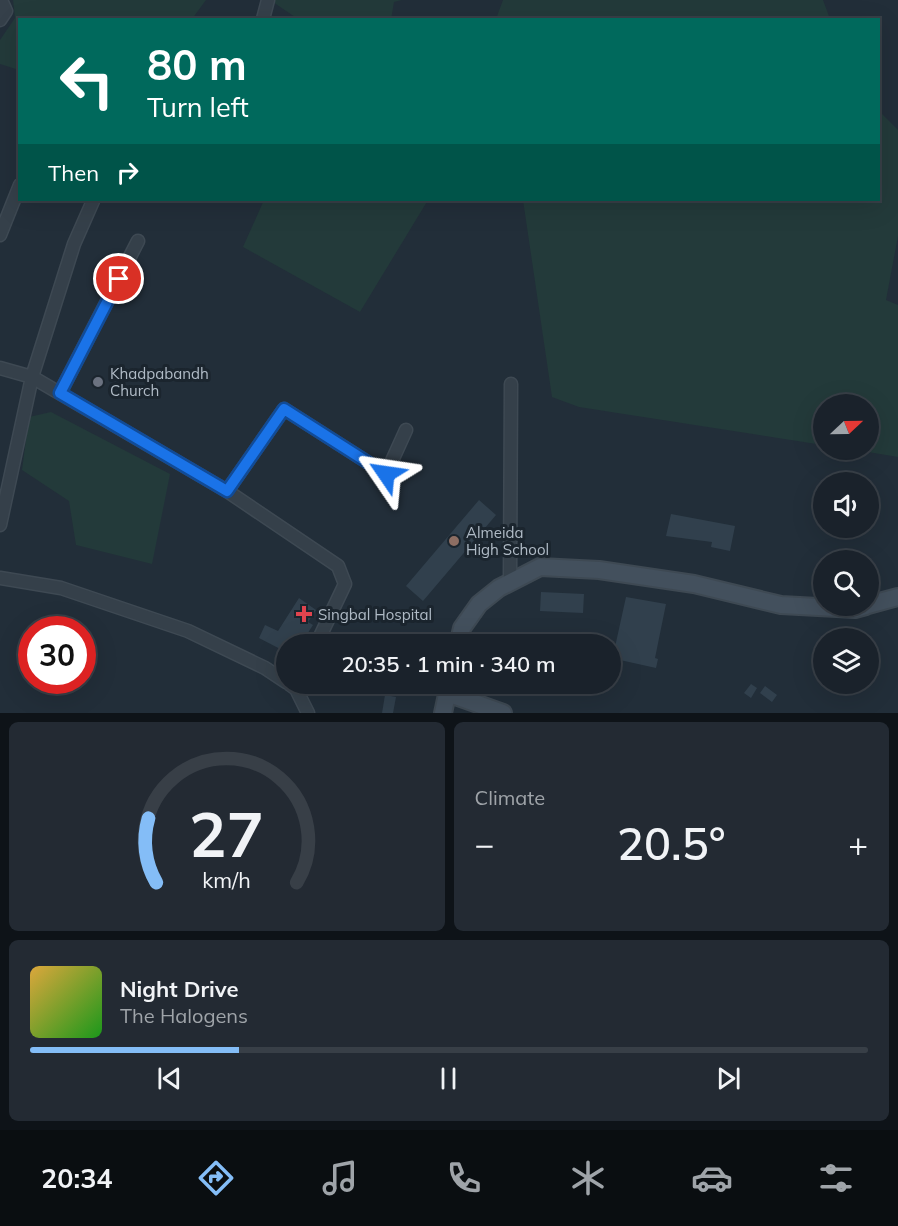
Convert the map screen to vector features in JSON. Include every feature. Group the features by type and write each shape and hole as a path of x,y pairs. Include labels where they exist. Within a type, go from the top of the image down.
{"main road":[{"path":"461,634 462,628 479,604 510,582 540,567 599,570 694,584 782,605 813,607"},
{"path":"879,603 898,597"},
{"path":"443,713 447,694"},
{"path":"459,694 503,713"}],"street":[{"path":"0,20 6,11 1,0"},
{"path":"263,18 268,0"},
{"path":"0,235 18,190"},
{"path":"0,525 32,377 74,244 93,201"},
{"path":"60,393 138,241"},
{"path":"0,368 32,377 60,393 227,491 338,566 345,584 321,634"},
{"path":"510,582 512,384"},
{"path":"227,491 284,409 386,474 406,430"},
{"path":"0,578 61,588 188,631 276,675"},
{"path":"297,694 308,713"}],"green space":[{"path":"13,0 206,0 193,18 18,18 18,70 0,64 0,40 15,18"},
{"path":"270,0 402,0 394,2 391,18 295,17"},
{"path":"503,0 823,0 830,18 496,18"},
{"path":"880,112 898,130 898,236 886,300 898,305 898,457 879,454 879,394 813,394 813,443 579,407 552,397 523,201 880,201"},
{"path":"264,201 427,201 360,312 243,247"},
{"path":"51,412 170,474 152,564 76,545 69,501 22,470 29,417"}],"building":[{"path":"479,500 496,515 423,601 406,586"},
{"path":"671,514 735,526 730,551 711,547 712,542 666,536"},
{"path":"541,592 584,594 583,613 540,611"},
{"path":"626,597 666,604 655,658 658,659 656,668 621,660 621,634 618,634"},
{"path":"299,598 316,610 308,622 313,625 307,634 276,634 276,647 259,638 265,625 278,631"},
{"path":"751,684 757,688 751,698 744,693"},
{"path":"765,686 777,695 772,702 760,693"},
{"path":"385,695 396,697 393,713 382,713"}],"place":[{"name":"Khadpabandh Church","path":"98,382"},
{"name":"Almeida High School","path":"454,541"},
{"name":"Singbal Hospital","path":"304,614"}],"route":[{"path":"119,279 60,393 227,491 284,409 386,474"}]}
